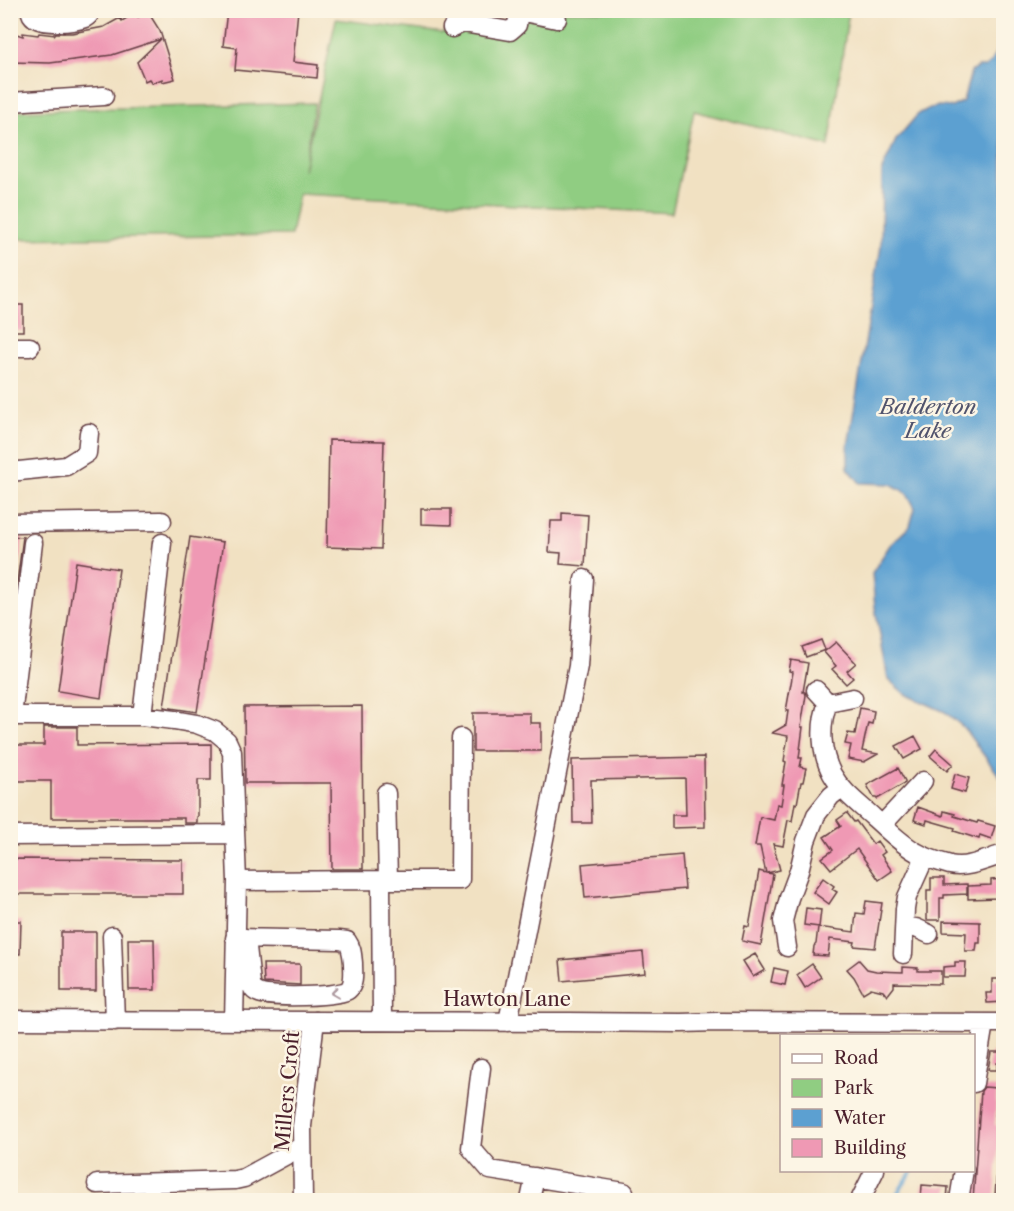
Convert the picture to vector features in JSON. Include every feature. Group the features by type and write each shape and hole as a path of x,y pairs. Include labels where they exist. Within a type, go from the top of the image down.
{"street":[{"path":"30,10 32,16 38,20 57,22 84,18 90,15 92,10"},
{"path":"452,28 463,23 510,31 517,26 519,11 557,19"},
{"path":"10,102 104,96"},
{"path":"10,346 30,347"},
{"path":"10,471 66,466 87,453 89,432"},
{"path":"10,523 162,521"},
{"path":"33,543 11,716 142,716 197,724 215,731 227,741 232,752 241,938 253,990 268,996 278,996 328,994 344,992 350,988 352,958 351,947 346,941 241,938"},
{"path":"142,716 162,543"},
{"path":"508,1022 578,666 584,579"},
{"path":"853,698 822,697 824,714 822,734 826,756 831,773 841,788 908,847 925,857 957,866 1004,854"},
{"path":"237,881 460,880 461,738"},
{"path":"882,825 923,781"},
{"path":"787,947 783,921 800,871 806,841 816,815 831,796 841,788"},
{"path":"382,1021 386,793"},
{"path":"10,836 235,834"},
{"path":"903,954 907,897 925,857"},
{"path":"905,926 929,934"},
{"path":"112,936 115,1021"},
{"path":"234,1021 241,938"},
{"name":"Hawton Lane","path":"10,1020 717,1022 939,1029 984,1023 1004,1023"},
{"name":"Millers Croft","path":"303,1200 302,1126 315,1021"},
{"path":"975,1077 984,1023"},
{"path":"481,1068 471,1148 490,1170 624,1192"},
{"path":"97,1184 235,1180 244,1178 302,1147"},
{"path":"860,1200 873,1172"},
{"path":"959,1200 964,1172"},
{"path":"530,1200 535,1177"}],"green space":[{"path":"508,11 849,11 829,146 694,111 672,213 299,194 291,235 11,239 10,111 315,103 303,170 336,19 443,33 455,14 505,24"}],"water":[{"name":"Balderton Lake","path":"1003,39 1003,781 963,727 945,712 905,694 888,679 875,607 872,573 890,545 910,526 915,508 907,493 891,484 860,483 848,468 848,446 881,246 882,170 896,140 919,113 938,106 952,107 963,101 971,72 991,62"}],"building":[{"path":"227,10 298,10 293,62 318,65 317,78 235,70 237,48 223,46"},
{"path":"148,12 160,31 175,79 162,82 162,79 152,83 149,79 145,81 137,62 161,39 112,55 50,63 10,62 10,32 23,36 23,33 55,35 55,33 72,33 104,27 120,18 122,21 135,13 138,17"},
{"path":"10,305 23,305 23,331 10,331"},
{"path":"329,440 384,441 381,549 327,547"},
{"path":"421,509 451,509 451,525 421,524"},
{"path":"562,513 588,515 585,566 560,564 561,553 549,552 551,521 562,521"},
{"path":"10,536 23,537 13,612 10,612"},
{"path":"190,537 223,542 197,712 164,707"},
{"path":"76,562 119,569 101,698 58,691"},
{"path":"821,640 825,650 806,657 802,647"},
{"path":"836,642 856,663 847,671 853,678 846,684 832,669 836,666 824,652"},
{"path":"791,660 808,663 803,692 806,695 799,758 802,758 800,767 806,768 792,821 788,820 783,846 773,844 780,870 767,873 773,874 761,945 742,941 745,926 749,927 759,871 766,873 760,846 755,846 760,817 774,820 777,804 781,805 788,736 772,733 786,725 788,711 786,711 793,672 789,671"},
{"path":"362,706 363,869 332,869 331,783 245,783 244,707"},
{"path":"860,708 874,711 872,724 868,723 862,751 878,754 864,762 848,759 851,745 845,744 848,733 855,734"},
{"path":"473,713 530,713 530,723 541,723 541,751 473,751"},
{"path":"44,727 77,727 77,745 211,744 211,780 198,780 197,823 184,823 184,818 51,818 51,781 10,781 10,745 44,745"},
{"path":"915,736 922,749 904,759 896,746"},
{"path":"936,749 953,764 947,771 930,756"},
{"path":"704,757 705,827 672,828 672,815 686,815 685,778 591,780 592,823 573,823 572,760"},
{"path":"898,768 905,783 877,799 874,798 867,785"},
{"path":"955,774 969,778 965,793 951,789"},
{"path":"918,807 943,816 944,811 977,823 978,821 995,826 991,839 980,835 979,839 954,831 955,828 927,820 926,824 914,820"},
{"path":"847,813 873,844 877,841 885,852 881,855 892,871 879,880 857,849 831,869 822,858 833,850 824,837 841,826 837,820"},
{"path":"682,855 685,889 585,898 582,864"},
{"path":"10,859 183,860 183,894 10,894"},
{"path":"823,878 834,886 832,889 837,892 829,904 813,892"},
{"path":"931,878 944,878 944,885 967,884 967,894 944,895 944,898 940,898 940,920 927,920 927,890 931,890"},
{"path":"1004,879 1004,894 998,894 998,898 968,899 968,886 991,885 991,880"},
{"path":"866,901 882,903 875,948 854,946 855,942 830,939 828,956 813,955 818,927 854,932 856,913 864,914"},
{"path":"806,908 821,910 819,927 804,925"},
{"path":"10,921 21,921 20,954 10,954"},
{"path":"943,921 980,922 980,943 977,943 976,951 965,951 966,933 943,932"},
{"path":"61,932 96,932 96,991 61,991"},
{"path":"128,939 154,939 155,990 129,990"},
{"path":"643,952 645,973 562,981 560,960"},
{"path":"755,954 765,970 753,977 743,961"},
{"path":"859,960 867,969 876,971 903,972 903,967 918,968 918,971 941,971 941,984 894,983 894,987 887,996 883,991 871,988 863,993 847,969"},
{"path":"955,962 966,962 965,977 943,977 943,967 955,966"},
{"path":"263,964 300,964 300,985 264,983"},
{"path":"812,964 821,977 805,988 797,975"},
{"path":"774,968 788,971 785,985 771,982"},
{"path":"992,979 1004,979 1004,1002 987,1003 986,993 992,993"},
{"path":"991,1052 1004,1052 1004,1063 997,1063 997,1070 988,1070"},
{"path":"984,1087 997,1088 995,1125 1000,1126 995,1196 993,1200 973,1200 981,1091"},
{"path":"922,1185 948,1187 947,1200 921,1200"}],"waterway":[{"path":"893,1200 912,1172"}]}
